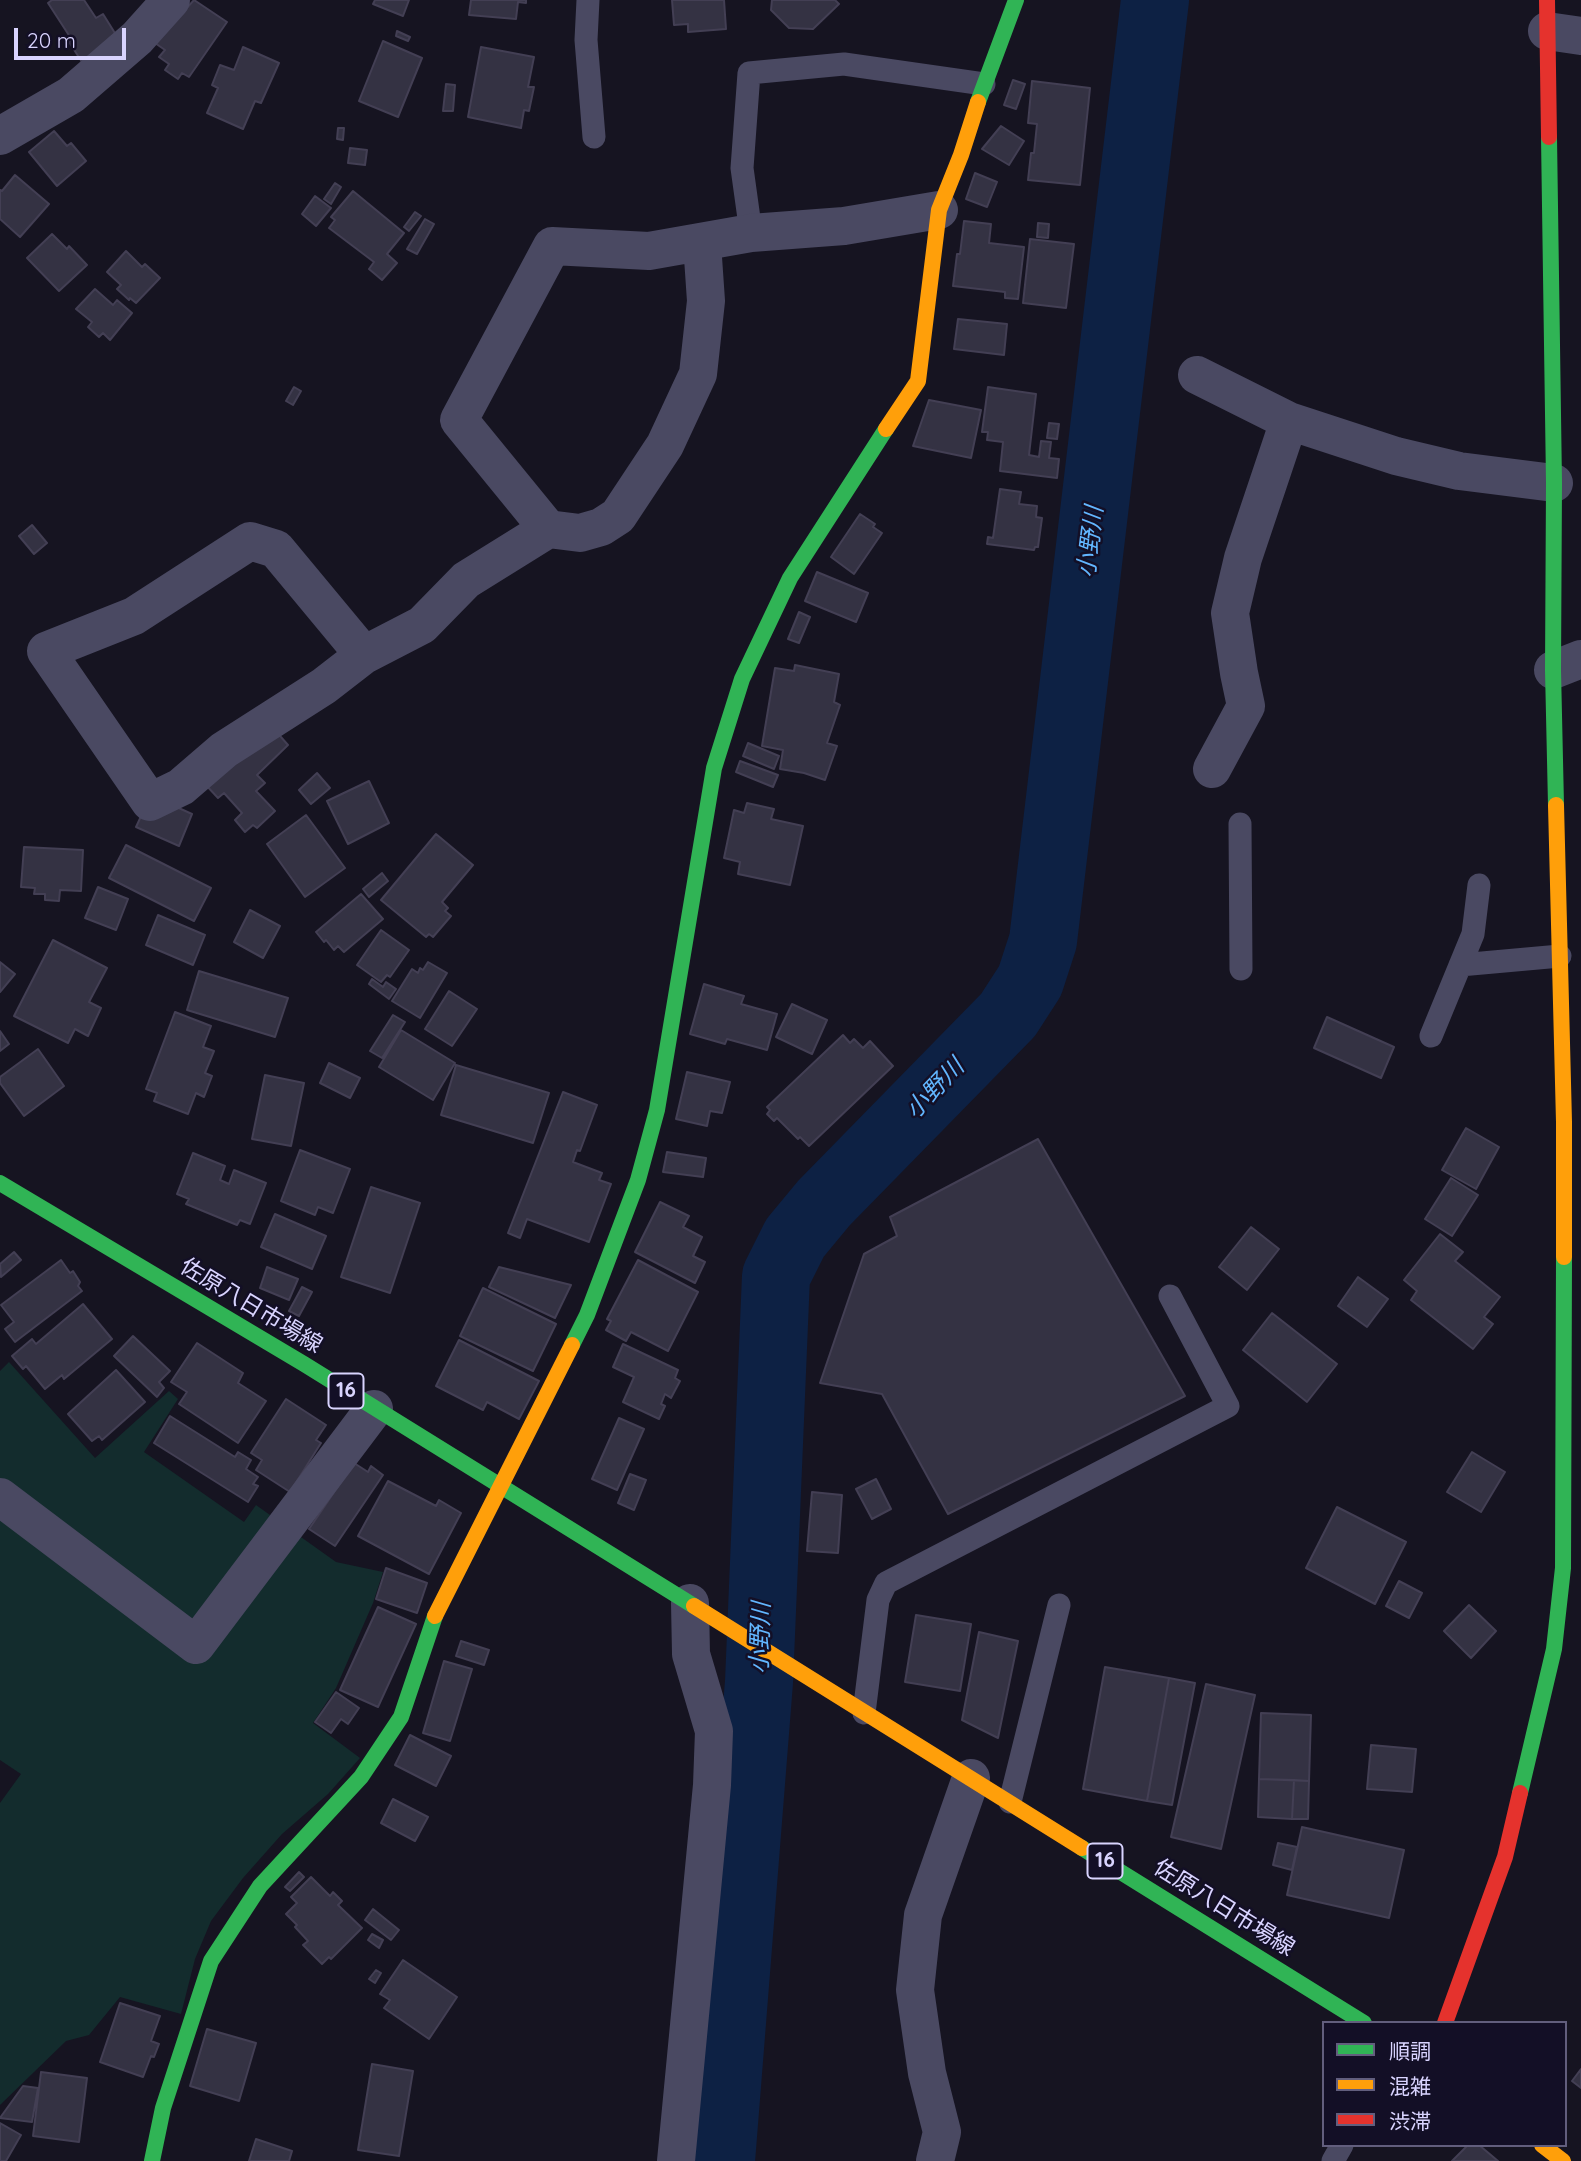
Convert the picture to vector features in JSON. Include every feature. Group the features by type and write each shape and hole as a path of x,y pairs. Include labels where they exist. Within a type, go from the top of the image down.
{"street":[{"path":"0,136 71,95 137,38 171,0"},
{"path":"152,2161 163,2108 211,1961 260,1886 361,1777 401,1717 435,1616 587,1315 638,1180 657,1110 715,768 742,679 790,579 918,381 939,210 1016,0"},
{"path":"1446,2021 1505,1857 1554,1648 1563,1568 1572,1119 1560,957 1567,664 1554,483 1558,22"},
{"path":"548,529 459,420 552,246 649,251 751,233 844,226 939,210"},
{"path":"364,655 276,549 250,541 134,616 46,651 150,802 181,787 224,750 324,686 364,655 422,625 466,580 548,529 580,533 601,527 618,516 665,445 698,374 706,301 702,243"},
{"path":"1197,375 1289,421 1396,456 1459,471 1554,483"},
{"path":"1212,769 1246,706 1230,612 1243,558 1289,421"},
{"name":"佐原八日市場線","path":"0,1183 268,1342 690,1603"},
{"path":"0,1497 196,1645 374,1409"},
{"path":"677,2161 712,1785 714,1731 691,1654 690,1603"},
{"name":"16","path":"690,1603 854,1707"},
{"name":"佐原八日市場線","path":"854,1707 1361,2021"},
{"path":"935,2161 942,2132 927,2073 915,1990 923,1915 971,1778"},
{"path":"1545,2147 1563,2161"}],"lane":[{"path":"588,0 586,40 594,137"},
{"path":"751,233 742,168 749,72 844,64 984,84"},
{"path":"1240,824 1241,969"},
{"path":"1431,1036 1474,934 1479,885"},
{"path":"1460,965 1560,957"},
{"path":"854,1707 878,1601 886,1583 1228,1406 1170,1296"},
{"path":"1010,1802 1059,1605"}],"green space":[{"path":"9,1362 95,1458 169,1391 178,1399 144,1452 244,1522 256,1505 336,1562 383,1572 373,1603 336,1688 313,1723 360,1758 328,1794 282,1834 243,1878 211,1921 195,1959 181,2014 120,1997 89,2035 66,2041 0,2105 0,1803 21,1774 0,1760 0,1371"}],"building":[{"path":"52,0 84,0 96,18 103,14 118,38 82,62 69,42 72,40 48,3"},
{"path":"194,0 227,22 189,77 182,73 178,79 165,70 169,64 159,57 165,50 155,43"},
{"path":"375,0 409,0 403,16 373,4"},
{"path":"471,0 526,0 526,3 518,2 516,19 469,15"},
{"path":"672,0 724,0 726,29 688,32 688,24 674,25"},
{"path":"772,0 835,0 839,4 813,29 789,28 771,10"},
{"path":"397,31 410,37 408,41 396,36"},
{"path":"383,41 422,58 398,117 359,101"},
{"path":"243,47 279,63 261,103 255,101 243,129 207,113 218,88 212,85 220,65 234,70"},
{"path":"481,47 534,57 528,87 534,87 529,111 524,110 521,128 468,117"},
{"path":"1013,80 1025,84 1016,109 1004,105"},
{"path":"1032,81 1090,88 1080,185 1028,180 1037,124 1028,123"},
{"path":"446,84 455,85 453,111 443,111"},
{"path":"1001,126 1024,141 1009,165 982,149"},
{"path":"338,128 344,128 343,140 337,139"},
{"path":"54,131 67,146 71,143 86,161 57,186 29,152"},
{"path":"350,148 367,150 365,165 348,163"},
{"path":"975,173 997,182 987,207 966,199"},
{"path":"15,175 49,204 20,237 0,219 0,190 2,191"},
{"path":"335,183 341,187 331,204 324,199"},
{"path":"353,191 404,233 387,254 397,263 382,280 369,269 374,262 329,228 335,220 331,217"},
{"path":"315,196 331,208 316,226 302,214"},
{"path":"415,212 421,216 409,231 404,227"},
{"path":"425,219 434,224 417,254 407,249"},
{"path":"964,221 991,224 989,243 1024,247 1018,299 1005,298 1005,292 953,286"},
{"path":"1038,223 1049,224 1048,238 1037,237"},
{"path":"52,234 67,249 69,246 87,265 59,291 27,258"},
{"path":"1030,239 1074,244 1066,308 1023,303"},
{"path":"126,251 142,267 145,264 160,278 136,303 117,289 121,285 107,272"},
{"path":"95,289 113,305 117,300 132,313 110,340 103,333 99,337 88,327 92,322 76,309"},
{"path":"958,319 1007,324 1004,355 954,349"},
{"path":"294,387 301,391 293,405 286,401"},
{"path":"988,387 1036,394 1029,455 1039,457 1041,441 1051,442 1049,458 1059,459 1057,478 1000,471 1003,442 987,440 988,432 982,432"},
{"path":"929,400 981,410 971,458 913,446"},
{"path":"1049,423 1059,424 1057,439 1047,438"},
{"path":"1000,489 1021,492 1019,504 1037,506 1036,517 1042,518 1038,547 1034,550 987,544 988,537 993,538"},
{"path":"860,514 875,524 873,527 882,533 854,574 831,557"},
{"path":"32,525 47,543 34,554 19,536"},
{"path":"817,572 868,593 856,622 805,601"},
{"path":"799,612 810,617 799,643 788,639"},
{"path":"795,665 839,674 834,702 840,705 827,743 837,746 825,780 780,769 783,750 762,746 775,668 794,671"},
{"path":"273,728 288,745 257,775 265,783 256,791 275,811 257,828 253,825 245,832 235,820 242,813 224,793 218,798 205,784"},
{"path":"748,743 779,756 774,769 743,756"},
{"path":"740,761 778,775 773,787 736,772"},
{"path":"317,773 330,788 311,804 299,790"},
{"path":"369,781 389,823 348,844 327,801"},
{"path":"747,803 774,809 771,819 803,826 790,885 738,874 740,862 724,858 734,810 744,813"},
{"path":"172,805 192,814 179,846 136,827 143,812"},
{"path":"306,815 345,868 305,897 267,844"},
{"path":"436,834 473,865 442,902 448,908 445,911 451,916 433,937 429,934 426,937 381,900"},
{"path":"126,845 211,888 194,921 109,878"},
{"path":"24,847 83,850 81,891 60,890 59,901 45,900 45,894 34,894 35,888 21,887"},
{"path":"382,873 388,881 369,897 363,889"},
{"path":"98,887 128,899 116,930 85,918"},
{"path":"361,894 383,919 344,952 338,946 334,950 316,932"},
{"path":"250,910 280,926 263,958 234,942"},
{"path":"158,915 205,935 193,965 146,945"},
{"path":"381,930 409,950 390,977 387,975 381,982 357,965"},
{"path":"53,940 107,968 89,1002 101,1008 88,1036 75,1029 68,1043 14,1016"},
{"path":"0,962 15,974 0,992"},
{"path":"428,962 447,973 420,1018 392,1001 412,969 418,973"},
{"path":"199,971 288,998 275,1037 187,1010"},
{"path":"372,979 383,987 386,982 396,989 389,999 369,984"},
{"path":"704,984 744,996 741,1004 777,1014 767,1050 727,1039 725,1044 690,1034"},
{"path":"449,991 477,1009 452,1046 425,1029"},
{"path":"792,1004 827,1020 812,1054 776,1037"},
{"path":"175,1012 211,1026 203,1047 214,1051 205,1073 212,1076 204,1097 196,1093 188,1114 154,1101 157,1093 146,1089"},
{"path":"393,1015 405,1022 382,1058 370,1051"},
{"path":"1327,1017 1394,1047 1381,1078 1314,1048"},
{"path":"401,1030 455,1063 433,1100 379,1067"},
{"path":"0,1031 9,1044 0,1051"},
{"path":"843,1035 850,1043 854,1039 863,1048 870,1041 893,1066 809,1146 777,1118 774,1121 767,1114 770,1110 767,1107"},
{"path":"38,1049 64,1086 24,1116 0,1083 0,1077"},
{"path":"329,1063 360,1078 350,1098 320,1083"},
{"path":"456,1065 549,1093 533,1143 441,1115"},
{"path":"687,1072 730,1082 722,1113 710,1111 707,1126 676,1119"},
{"path":"265,1075 304,1083 291,1146 252,1139"},
{"path":"563,1092 597,1105 580,1151 577,1150 573,1162 602,1173 599,1180 611,1184 589,1242 527,1219 520,1238 508,1233"},
{"path":"1466,1128 1499,1147 1476,1189 1442,1170"},
{"path":"1038,1139 1185,1396 948,1514 882,1394 820,1383 864,1254 897,1236 890,1217"},
{"path":"300,1150 350,1169 333,1213 318,1207 315,1215 281,1201"},
{"path":"667,1152 706,1158 703,1177 663,1172"},
{"path":"193,1153 225,1166 220,1180 229,1184 234,1170 266,1183 250,1224 240,1220 237,1225 186,1204 189,1199 177,1194"},
{"path":"1451,1178 1478,1195 1452,1236 1425,1219"},
{"path":"371,1187 420,1203 390,1293 341,1277"},
{"path":"660,1202 689,1216 683,1227 702,1237 693,1256 705,1262 695,1283 635,1252"},
{"path":"275,1214 326,1236 312,1269 261,1247"},
{"path":"1251,1227 1279,1249 1247,1290 1219,1267"},
{"path":"1440,1234 1463,1252 1455,1261 1500,1297 1484,1317 1493,1324 1473,1349 1411,1300 1417,1291 1404,1280"},
{"path":"14,1252 21,1260 1,1277 0,1264"},
{"path":"61,1260 70,1273 73,1271 82,1291 15,1342 5,1329 14,1322 1,1305"},
{"path":"638,1260 698,1292 668,1351 631,1332 626,1341 606,1330 611,1321 607,1319"},
{"path":"267,1267 298,1279 289,1300 260,1288"},
{"path":"499,1267 571,1285 555,1318 489,1287"},
{"path":"1358,1277 1388,1299 1367,1327 1338,1306"},
{"path":"302,1287 312,1292 299,1316 289,1311"},
{"path":"483,1288 556,1324 533,1371 460,1336"},
{"path":"83,1304 112,1339 64,1379 62,1375 45,1389 26,1366 23,1369 12,1356 32,1339 36,1344"},
{"path":"1272,1313 1337,1364 1307,1402 1243,1350"},
{"path":"133,1336 170,1371 159,1382 164,1388 157,1397 114,1356"},
{"path":"459,1340 539,1381 519,1419 487,1402 483,1410 436,1386"},
{"path":"197,1343 243,1373 238,1383 266,1401 238,1443 179,1404 187,1392 171,1382"},
{"path":"623,1344 678,1370 675,1378 680,1381 671,1398 665,1394 661,1404 665,1406 659,1419 623,1402 634,1377 613,1367"},
{"path":"116,1370 145,1402 102,1440 99,1436 92,1441 68,1414"},
{"path":"286,1399 326,1425 316,1440 321,1443 290,1492 256,1470 262,1460 251,1453"},
{"path":"170,1416 235,1457 238,1452 251,1460 246,1469 258,1477 253,1484 258,1486 248,1502 154,1443"},
{"path":"619,1418 644,1429 617,1490 592,1479"},
{"path":"1472,1452 1505,1472 1481,1512 1447,1492"},
{"path":"354,1463 368,1472 371,1466 383,1475 335,1546 309,1529"},
{"path":"630,1474 646,1480 634,1510 618,1503"},
{"path":"876,1479 891,1509 872,1519 856,1489"},
{"path":"388,1481 436,1506 439,1500 461,1513 429,1574 358,1536"},
{"path":"812,1492 842,1495 838,1553 807,1551"},
{"path":"1337,1507 1406,1542 1375,1604 1306,1568"},
{"path":"386,1568 427,1583 417,1613 376,1599"},
{"path":"1399,1581 1422,1593 1409,1618 1386,1606"},
{"path":"1469,1605 1496,1631 1471,1658 1444,1631"},
{"path":"378,1607 416,1624 378,1707 340,1690"},
{"path":"916,1615 971,1624 960,1691 905,1682"},
{"path":"979,1632 1018,1641 998,1738 962,1720"},
{"path":"461,1641 489,1650 484,1665 456,1656"},
{"path":"444,1661 472,1669 450,1741 423,1733"},
{"path":"1105,1667 1169,1678 1147,1801 1083,1789"},
{"path":"1169,1678 1195,1683 1172,1805 1147,1801"},
{"path":"1206,1684 1255,1695 1221,1849 1171,1837"},
{"path":"336,1692 359,1708 348,1724 341,1719 331,1733 315,1722"},
{"path":"1261,1713 1311,1715 1309,1781 1259,1779"},
{"path":"410,1735 451,1756 436,1786 395,1765"},
{"path":"1371,1745 1416,1749 1412,1792 1367,1789"},
{"path":"1259,1779 1294,1780 1292,1819 1258,1817"},
{"path":"1294,1780 1309,1781 1308,1819 1292,1819"},
{"path":"393,1799 428,1817 415,1841 381,1823"},
{"path":"1302,1827 1404,1850 1389,1918 1287,1895"},
{"path":"1278,1843 1297,1847 1292,1870 1273,1865"},
{"path":"299,1872 304,1877 290,1891 285,1887"},
{"path":"311,1877 330,1896 333,1892 342,1901 338,1905 362,1928 331,1959 329,1957 322,1964 303,1945 308,1941 286,1914 297,1903 291,1897"},
{"path":"373,1909 399,1930 391,1940 365,1920"},
{"path":"372,1934 383,1940 379,1948 368,1940"},
{"path":"403,1960 457,1997 429,2039 384,2008 390,2000 380,1994"},
{"path":"376,1970 381,1973 375,1983 369,1979"},
{"path":"120,2003 160,2016 151,2041 159,2044 143,2077 100,2062"},
{"path":"207,2029 256,2043 239,2101 190,2086"},
{"path":"372,2064 413,2071 399,2156 358,2150"},
{"path":"1581,2069 1581,2088 1572,2081"},
{"path":"41,2072 87,2078 79,2142 33,2136"},
{"path":"23,2086 38,2088 32,2122 0,2118"},
{"path":"0,2123 21,2135 6,2161 0,2161"},
{"path":"256,2139 292,2151 289,2161 249,2161"},
{"path":"1466,2147 1481,2147 1498,2161 1452,2161"}],"waterway":[{"name":"小野川","path":"721,2161 759,1682 776,1276 795,1238 824,1203 1008,1015 1030,981 1043,941 1155,0"}],"traffic: fast":[{"path":"978,102 1016,0"},
{"path":"1549,137 1556,805"},
{"path":"572,1345 587,1315 638,1180 657,1110 714,768 742,679 790,578 886,429"},
{"path":"0,1183 304,1364 694,1606"},
{"path":"1520,1793 1554,1649 1563,1568 1564,1257"},
{"path":"152,2161 163,2108 211,1961 260,1886 361,1777 401,1717 435,1616"},
{"path":"1082,1848 1361,2021"}],"traffic: slow":[{"path":"886,429 918,381 939,210 978,102"},
{"path":"1556,805 1564,1122 1564,1257"},
{"path":"435,1616 572,1345"},
{"path":"694,1606 1082,1848"},
{"path":"1545,2147 1563,2161"}],"traffic: jam":[{"path":"1547,0 1549,137"},
{"path":"1446,2021 1505,1857 1520,1793"}]}
